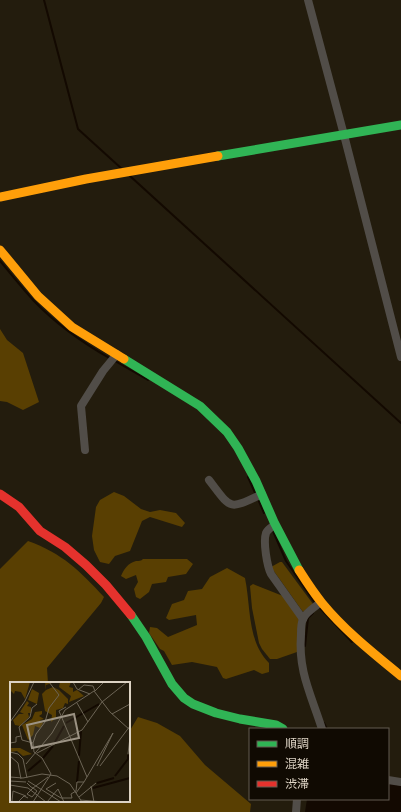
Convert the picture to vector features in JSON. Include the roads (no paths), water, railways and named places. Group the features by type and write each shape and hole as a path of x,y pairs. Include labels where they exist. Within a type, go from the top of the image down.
{"street":[{"path":"308,0 401,357"},
{"path":"0,197 86,179 401,125"},
{"path":"0,250 38,296 72,327 200,406 214,418 227,432 238,448 256,481 275,525 296,566 321,602 355,638 401,676"},
{"path":"85,450 81,406 103,371 117,354"},
{"path":"210,480 227,503 232,505 237,505 262,494"},
{"path":"0,494 12,501 45,535 64,546 82,562 126,608 149,640 174,688 182,697 200,708 276,725 281,728"},
{"path":"275,525 269,529 265,536 268,568 302,619 300,650 303,674 322,728"},
{"path":"302,619 321,602"},
{"path":"389,780 401,782"},
{"path":"296,812 297,800"}],"waterway":[{"path":"44,0 78,129 122,169"},
{"path":"130,176 401,423"},
{"path":"0,261 34,301 61,326 90,347 111,359"},
{"path":"115,361 148,380"},
{"path":"248,477 256,495"},
{"path":"258,499 264,513"},
{"path":"273,531 286,561 315,603"},
{"path":"318,606 352,642"},
{"path":"305,646 308,618 313,613"},
{"path":"324,723 326,728"}]}
